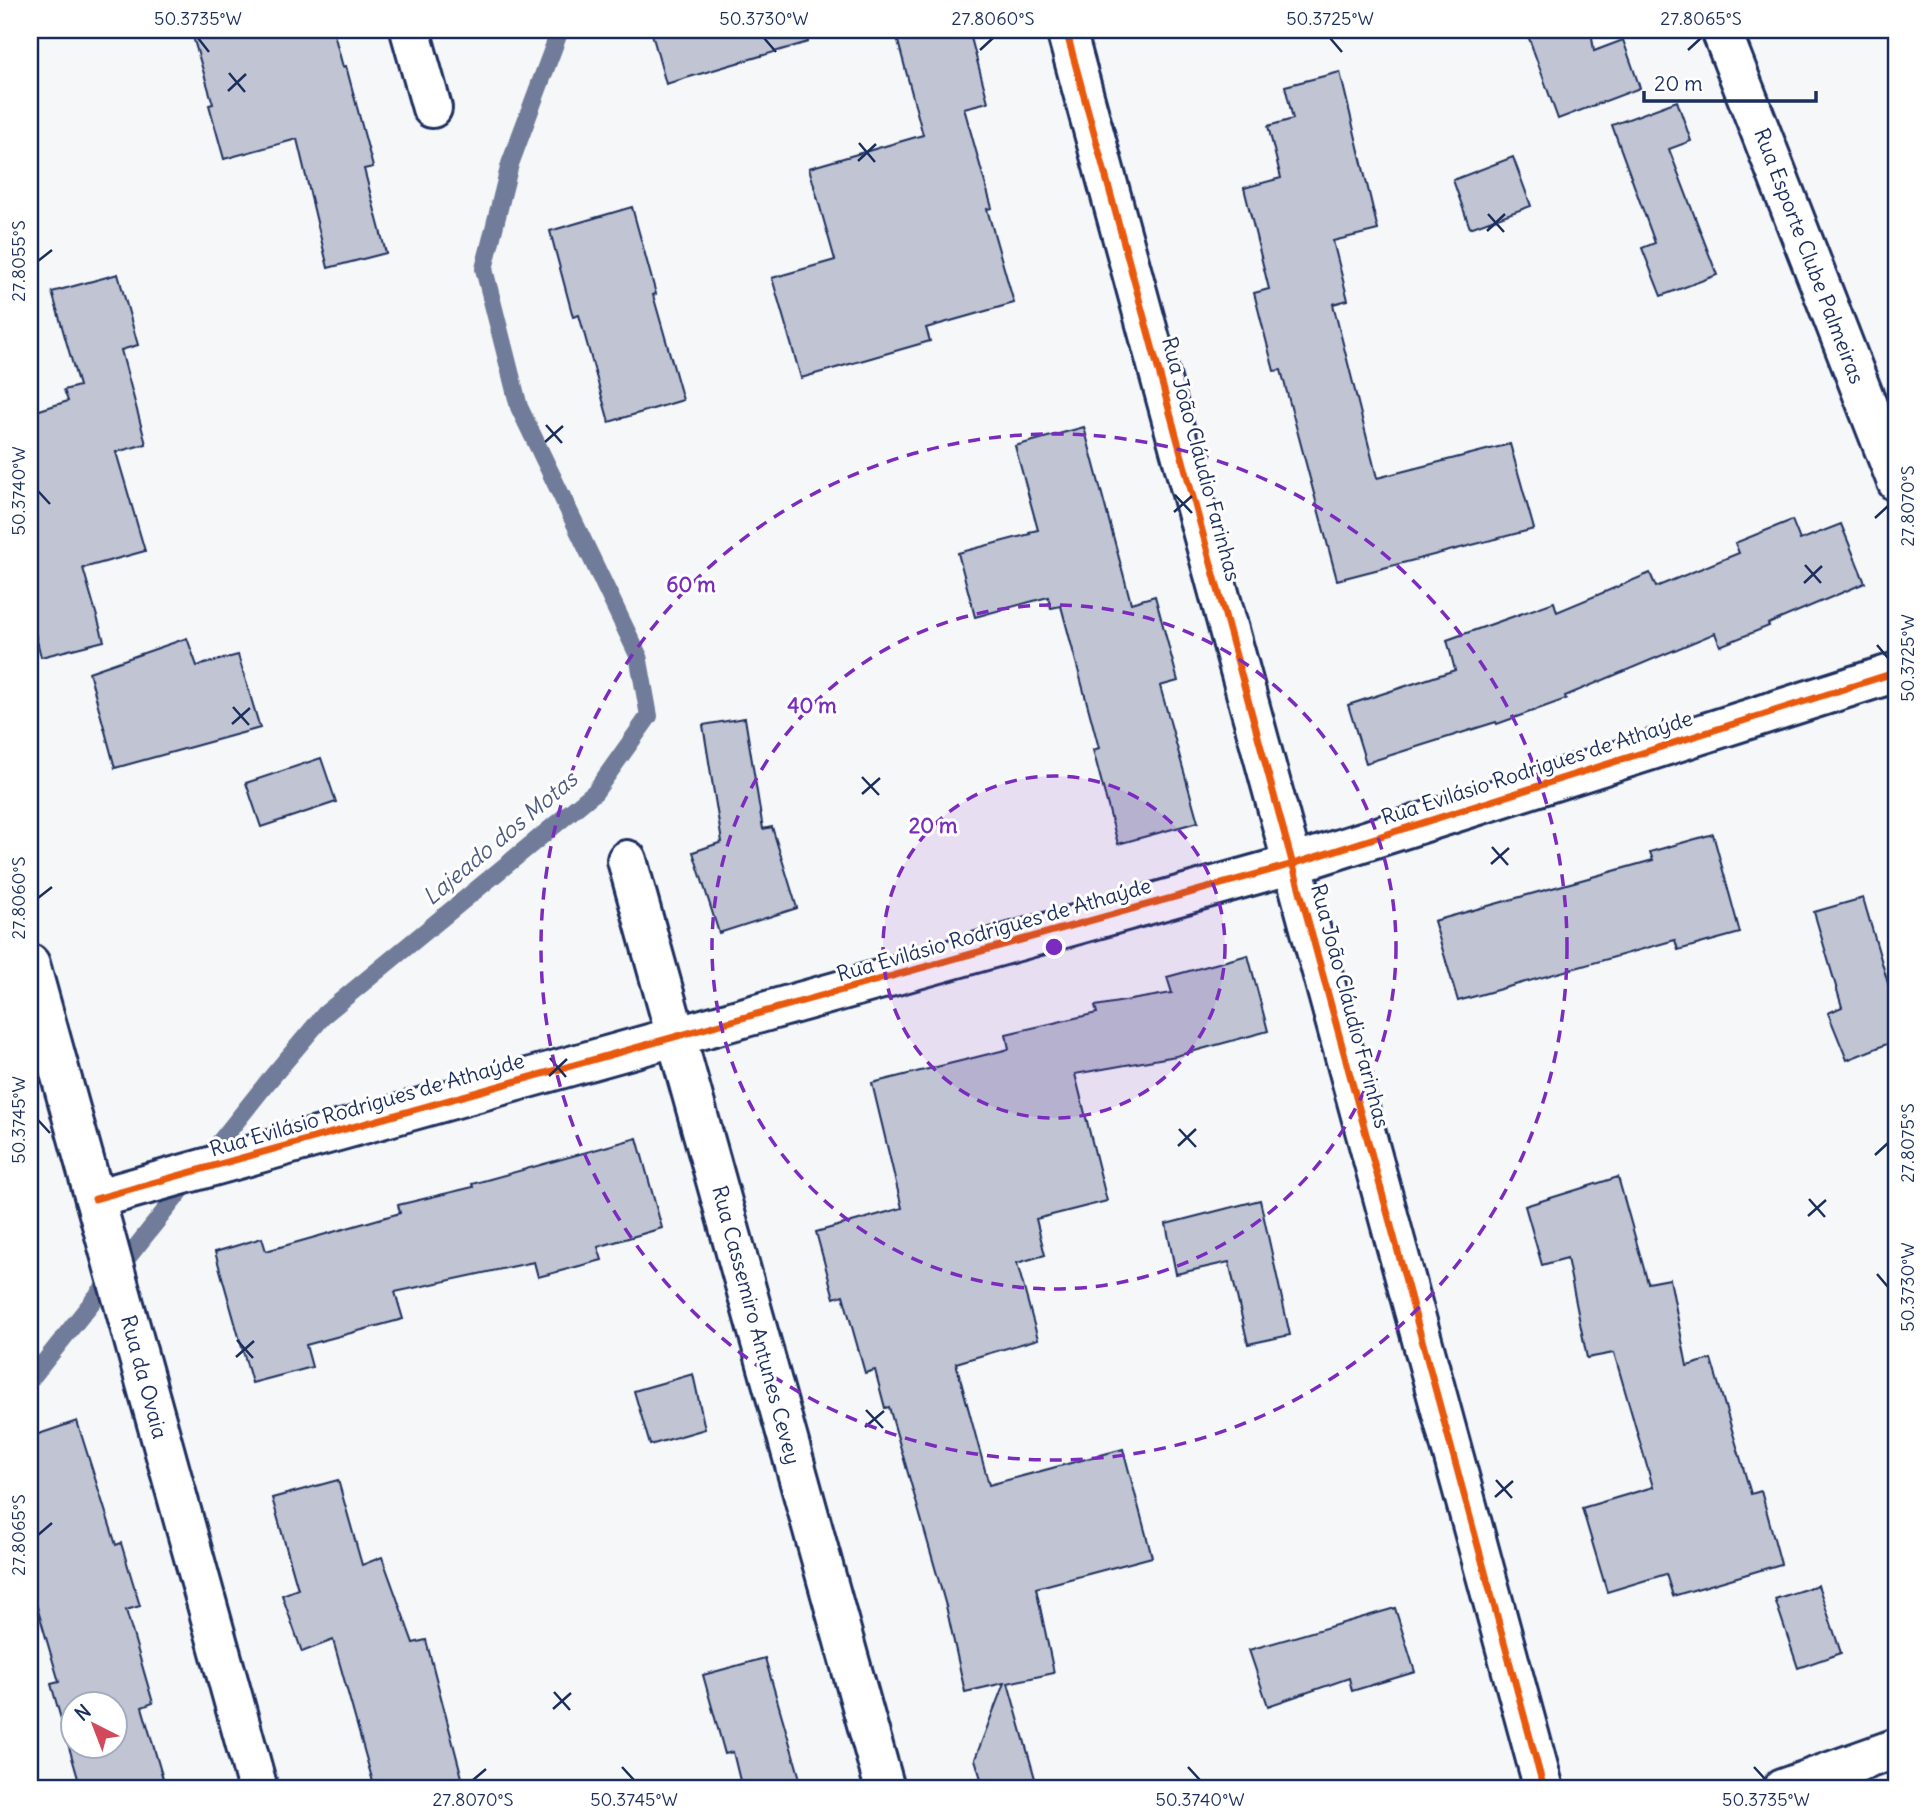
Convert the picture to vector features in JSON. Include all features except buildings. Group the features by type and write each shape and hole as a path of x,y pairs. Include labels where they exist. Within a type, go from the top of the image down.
{"street":[{"path":"410,30 432,108"},
{"name":"Rua João Cláudio Farinhas","path":"1066,30 1544,1789"},
{"name":"Rua Esporte Clube Palmeiras","path":"1721,30 1897,482"},
{"name":"Rua Evilásio Rodrigues de Athaýde","path":"99,1213 156,1182 1293,864 1897,672"},
{"name":"Rua Cassemiro Antunes Cevey","path":"627,860 885,1789"},
{"name":"Rua da Ovaia","path":"30,964 258,1789"},
{"path":"1782,1789 1897,1748"}],"waterway":[{"name":"Lajeado dos Motas","path":"30,1380 325,1014 595,792 649,716 638,655 519,407 484,269 510,164 560,30"}],"cycle path":[{"path":"1066,30 1544,1789"},
{"path":"95,1199 1293,864 1897,672"}]}
